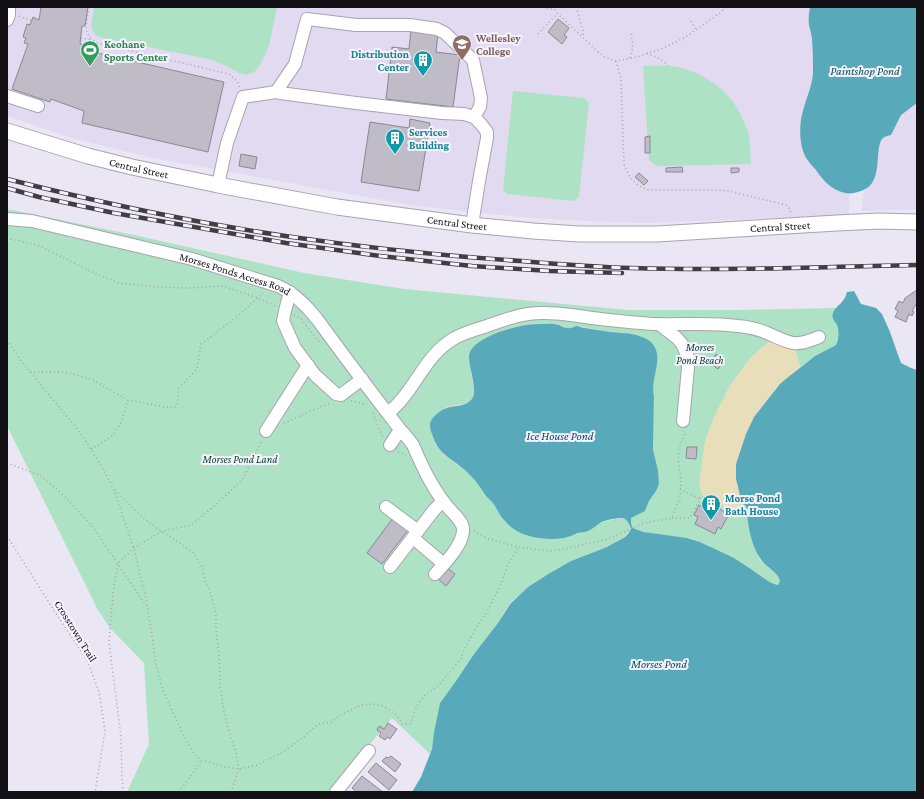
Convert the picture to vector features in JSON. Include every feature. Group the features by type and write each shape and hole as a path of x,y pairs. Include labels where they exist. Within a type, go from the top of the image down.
{"main road":[{"name":"Central Street","path":"7,131 88,156 218,185 337,207 533,231 615,235 879,221 917,222"}],"street":[{"path":"7,20 9,15 9,7"},
{"path":"276,92 295,64 307,19 356,25 410,25 437,29 445,34 473,60 481,98 480,107 474,117"},
{"path":"218,185 227,143 243,97 276,92 356,103 442,113 464,114 474,117 487,132 472,224"},
{"path":"7,96 38,106"},
{"name":"Morses Ponds Access Road","path":"7,219 32,222 192,258 278,286 290,292 310,310 358,382 388,413 413,445 434,489 443,502 460,520 463,528"},
{"path":"290,292 284,321 295,348 315,375 336,394 341,394 358,382"},
{"path":"388,413 400,402 431,360 446,343 466,333 508,319 530,314 558,314 659,324 718,324 738,326 761,331 786,342 792,343 806,342 818,337"},
{"path":"659,324 677,338 682,344 688,357 683,421"},
{"path":"266,431 308,365"},
{"path":"390,446 400,430"},
{"path":"390,567 434,510 443,502"},
{"path":"386,507 444,564"},
{"path":"435,574 452,555 462,535 463,528"},
{"path":"336,792 369,751"}],"path":[{"path":"89,7 86,30 91,40"},
{"path":"543,7 555,10 599,53 616,61 661,49 684,38 726,7"},
{"path":"555,10 559,7"},
{"path":"576,7 583,30 583,38"},
{"path":"538,34 558,14"},
{"path":"691,21 696,30"},
{"path":"630,31 633,50 630,58"},
{"path":"81,38 229,74 238,82 243,97"},
{"path":"646,54 659,59 668,66"},
{"path":"616,61 621,79 624,164 628,175 633,182 640,187 649,190 728,191 786,205 790,209 793,226"},
{"path":"7,238 40,246 94,273 119,283 183,288 223,286 258,298 301,318 325,349"},
{"path":"30,372 65,372 91,379 128,400 170,408 177,406 179,388 197,369 201,344 238,316 263,293"},
{"path":"7,340 21,362 70,420 91,449 102,466 114,490 134,548 145,593 156,665 163,690 190,748 194,754 202,760 224,767 239,769 257,765 283,752 305,736 318,724 332,722 361,705 373,704 383,706 397,715 402,724 410,724 418,704 425,694 438,686 460,660 466,646 487,612 501,584 507,567 518,547"},
{"path":"357,402 363,398 358,382"},
{"path":"91,449 111,437 120,424 128,400"},
{"path":"349,401 368,406 366,402"},
{"path":"124,792 122,780 121,737 109,642 113,593 118,563 134,548 162,531 191,525 213,507 242,480 266,431 322,406 335,402"},
{"path":"371,410 387,444 400,453 421,461"},
{"path":"672,518 680,497 681,480 678,457 680,445 685,434 683,421"},
{"path":"7,463 39,476 59,491 93,527 146,606"},
{"path":"680,489 700,499"},
{"path":"114,490 141,516 193,552 202,566 216,615 216,631 223,707 239,769 231,792"},
{"path":"463,528 470,529 489,539 518,547 552,551 608,539 644,523 672,518 690,518 702,495"},
{"name":"Crosstown Trail","path":"7,536 87,660 100,692 105,731 95,792"},
{"path":"179,792 202,760"}],"shaded area":[{"name":"Wellesley College","path":"7,7 917,7 917,209 862,211 864,189 841,192 849,194 849,215 646,223 531,218 416,206 153,158 72,138 7,116"}],"green space":[{"path":"94,7 277,7 269,46 259,67 254,72 246,75 209,59 102,38 95,35 91,26"},
{"path":"643,66 667,66 682,68 703,76 721,89 735,105 748,131 751,164 657,166 649,160"},
{"path":"513,91 584,98 589,103 579,197 573,201 507,194 503,189"},
{"name":"Morses Pond Land","path":"7,209 134,235 304,273 404,289 628,310 836,308 833,313 838,333 836,345 815,356 800,367 795,348 751,357 726,393 731,510 743,504 746,506 748,521 760,560 776,572 780,581 779,584 776,585 772,583 741,562 700,542 692,539 642,531 632,527 631,518 645,511 649,501 656,491 655,458 653,449 654,396 653,382 624,333 609,332 577,326 568,329 560,325 553,324 537,324 508,329 480,341 470,367 474,389 473,398 471,401 464,404 447,407 433,418 430,425 436,445 444,455 470,474 507,524 535,538 563,538 587,531 600,523 615,519 625,519 627,521 631,529 629,533 607,547 571,561 528,587 511,602 498,623 474,654 440,703 430,754 392,718 329,792 127,792 149,744 144,663 110,628 98,610 7,426"}],"sand":[{"name":"Morses Pond Beach","path":"771,340 795,348 800,367 780,384 758,411 736,464 736,479 743,504 731,510 702,495 699,484 705,441 714,417 734,380 751,357"}],"water":[{"name":"Paintshop Pond","path":"810,7 917,7 917,103 901,115 891,135 886,136 880,142 875,177 872,183 862,191 844,193 830,186 807,160 803,151 800,134 801,121 813,73 812,38 809,25"},
{"name":"Morses Pond","path":"854,291 861,304 876,308 882,314 901,363 917,370 917,792 412,792 421,777 432,749 440,703 511,603 528,587 550,573 571,561 607,547 625,537 631,529 625,519 620,518 602,522 589,531 578,533 569,537 548,539 523,534 509,526 473,478 443,453 435,442 431,432 430,422 436,415 444,409 464,405 470,402 474,395 474,385 469,362 470,351 480,341 510,328 537,324 554,324 565,328 577,326 601,331 633,334 647,339 653,344 657,356 657,367 653,384 653,449 658,471 659,484 645,511 631,518 632,527 644,532 687,538 700,542 734,558 768,581 778,585 780,581 777,574 762,561 754,546 746,506 741,501 736,479 736,464 746,434 754,417 780,384 815,356 836,345 838,340 838,332 837,325 833,318 833,313 844,299 847,292"}],"building":[{"name":"Keohane Sports Center","path":"41,7 88,7 85,26 82,26 80,44 98,48 98,53 224,82 208,152 82,123 84,111 51,99 50,102 12,89 28,44 24,43 26,38 23,37 27,24 30,25 33,17 39,20"},
{"path":"558,19 569,28 564,35 567,37 562,44 548,32"},
{"name":"Distribution Center","path":"411,30 438,33 436,52 460,55 453,107 386,99 392,47 409,49"},
{"name":"Services Building","path":"410,119 430,123 419,191 361,182 370,122 409,128"},
{"path":"650,136 650,153 645,153 645,137"},
{"path":"241,154 257,157 255,169 239,166"},
{"path":"682,167 683,172 666,172 666,168"},
{"path":"731,168 739,168 739,172 731,173"},
{"path":"639,173 648,181 644,185 635,177"},
{"path":"917,290 917,303 912,311 914,312 912,316 909,314 906,322 895,317 898,311 895,309 899,301 903,303 905,298"},
{"path":"716,354 724,360 718,369 710,363"},
{"path":"687,447 697,447 696,459 686,458"},
{"name":"Morse Pond Bath House","path":"706,502 729,514 721,529 718,527 715,534 695,524 698,517 694,515 699,505 703,507"},
{"path":"393,518 408,530 382,564 367,553"},
{"path":"446,567 455,574 446,586 437,578"},
{"path":"388,723 397,729 390,739 387,737 385,740 379,736 381,733 377,730 379,726 384,729"},
{"path":"391,756 401,764 395,772 382,761 386,757 388,758"},
{"path":"376,763 397,780 389,790 368,772"},
{"path":"362,776 383,792 357,792 352,788"}],"railway":[{"path":"7,179 184,219 321,241 435,254 617,268 702,269 917,265"},
{"path":"7,188 39,197 114,213 286,243 380,256 472,266 550,271 622,273"}],"place":[{"name":"Wellesley College","path":"462,61"},
{"name":"Keohane Sports Center","path":"90,67"},
{"name":"Distribution Center","path":"423,77"},
{"name":"Services Building","path":"395,155"},
{"name":"Morse Pond Bath House","path":"711,521"}],"water label":[{"name":"Ice House Pond","path":"560,436"}]}
